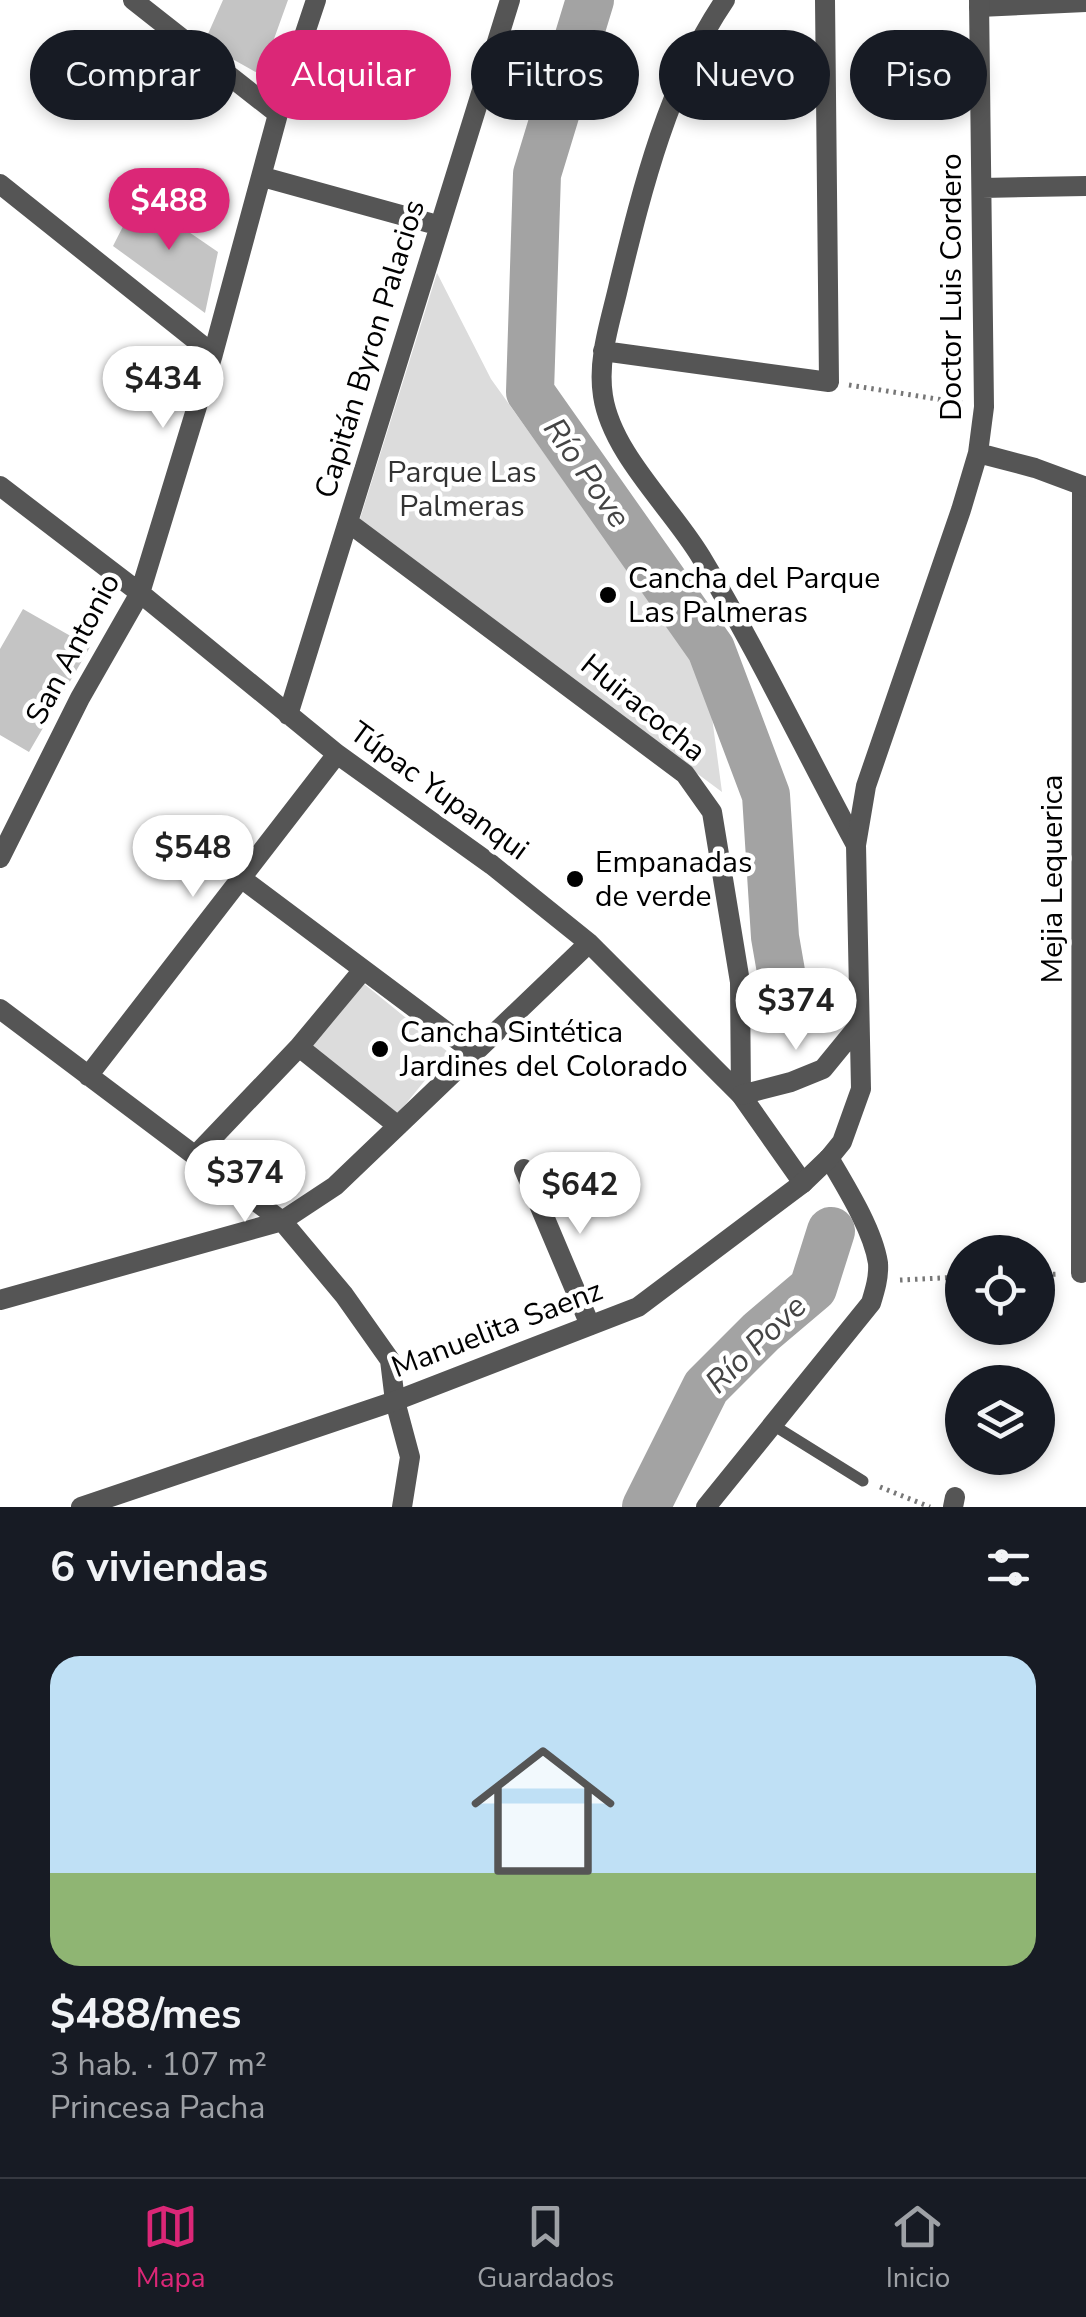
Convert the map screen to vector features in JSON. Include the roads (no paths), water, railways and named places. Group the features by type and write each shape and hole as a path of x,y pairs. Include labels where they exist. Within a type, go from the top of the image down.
{"street":[{"path":"133,0 256,97"},
{"name":"San Antonio","path":"306,30 316,0"},
{"name":"Capitán Byron Palacios","path":"288,715 510,0"},
{"path":"725,0 702,34 646,174 603,351 603,395 614,433 698,552 743,628 856,845"},
{"path":"603,351 829,382 825,0"},
{"path":"979,4 1086,2"},
{"name":"Doctor Luis Cordero","path":"978,453 984,407 979,4"},
{"name":"San Antonio","path":"0,858 80,698 140,593 213,354 277,120"},
{"path":"263,177 438,226"},
{"path":"0,184 213,354"},
{"path":"982,188 1086,186"},
{"path":"978,453 1035,468 1084,487"},
{"name":"Manuelita Saenz","path":"81,1507 396,1401 638,1306 803,1183 829,1158 842,1142 860,1089 856,845 866,786 978,453"},
{"name":"Túpac Yupanqui","path":"0,486 140,593 337,754 492,865 589,943 741,1095 803,1183"},
{"name":"Mejia Lequerica","path":"1081,1273 1084,487"},
{"name":"Huiracocha","path":"349,523 685,774 712,812 740,982 741,1095"},
{"path":"88,1076 337,754"},
{"path":"241,878 475,1053"},
{"path":"0,1300 282,1221 335,1186 589,943"},
{"path":"195,1156 299,1047 363,970"},
{"path":"0,1009 282,1221 344,1296 390,1360 410,1456 402,1507"},
{"path":"741,1095 823,1069 859,1025"},
{"path":"299,1047 398,1126"},
{"path":"706,1507 872,1303 878,1260 829,1158"},
{"path":"524,1169 590,1325"}],"lane":[{"path":"773,1425 863,1481"}],"waterway":[{"name":"Río Pove","path":"590,0 537,174 530,392 711,649 766,795 775,937 783,983"},
{"name":"Río Pove","path":"646,1507 706,1387 761,1332 813,1288 831,1231"}],"place":[{"name":"Cancha del Parque Las Palmeras","path":"608,595"},
{"name":"Empanadas de verde","path":"575,879"},
{"name":"Cancha Sintética Jardines del Colorado","path":"380,1049"}],"park label":[{"name":"Parque Las Palmeras","path":"462,489"}]}
